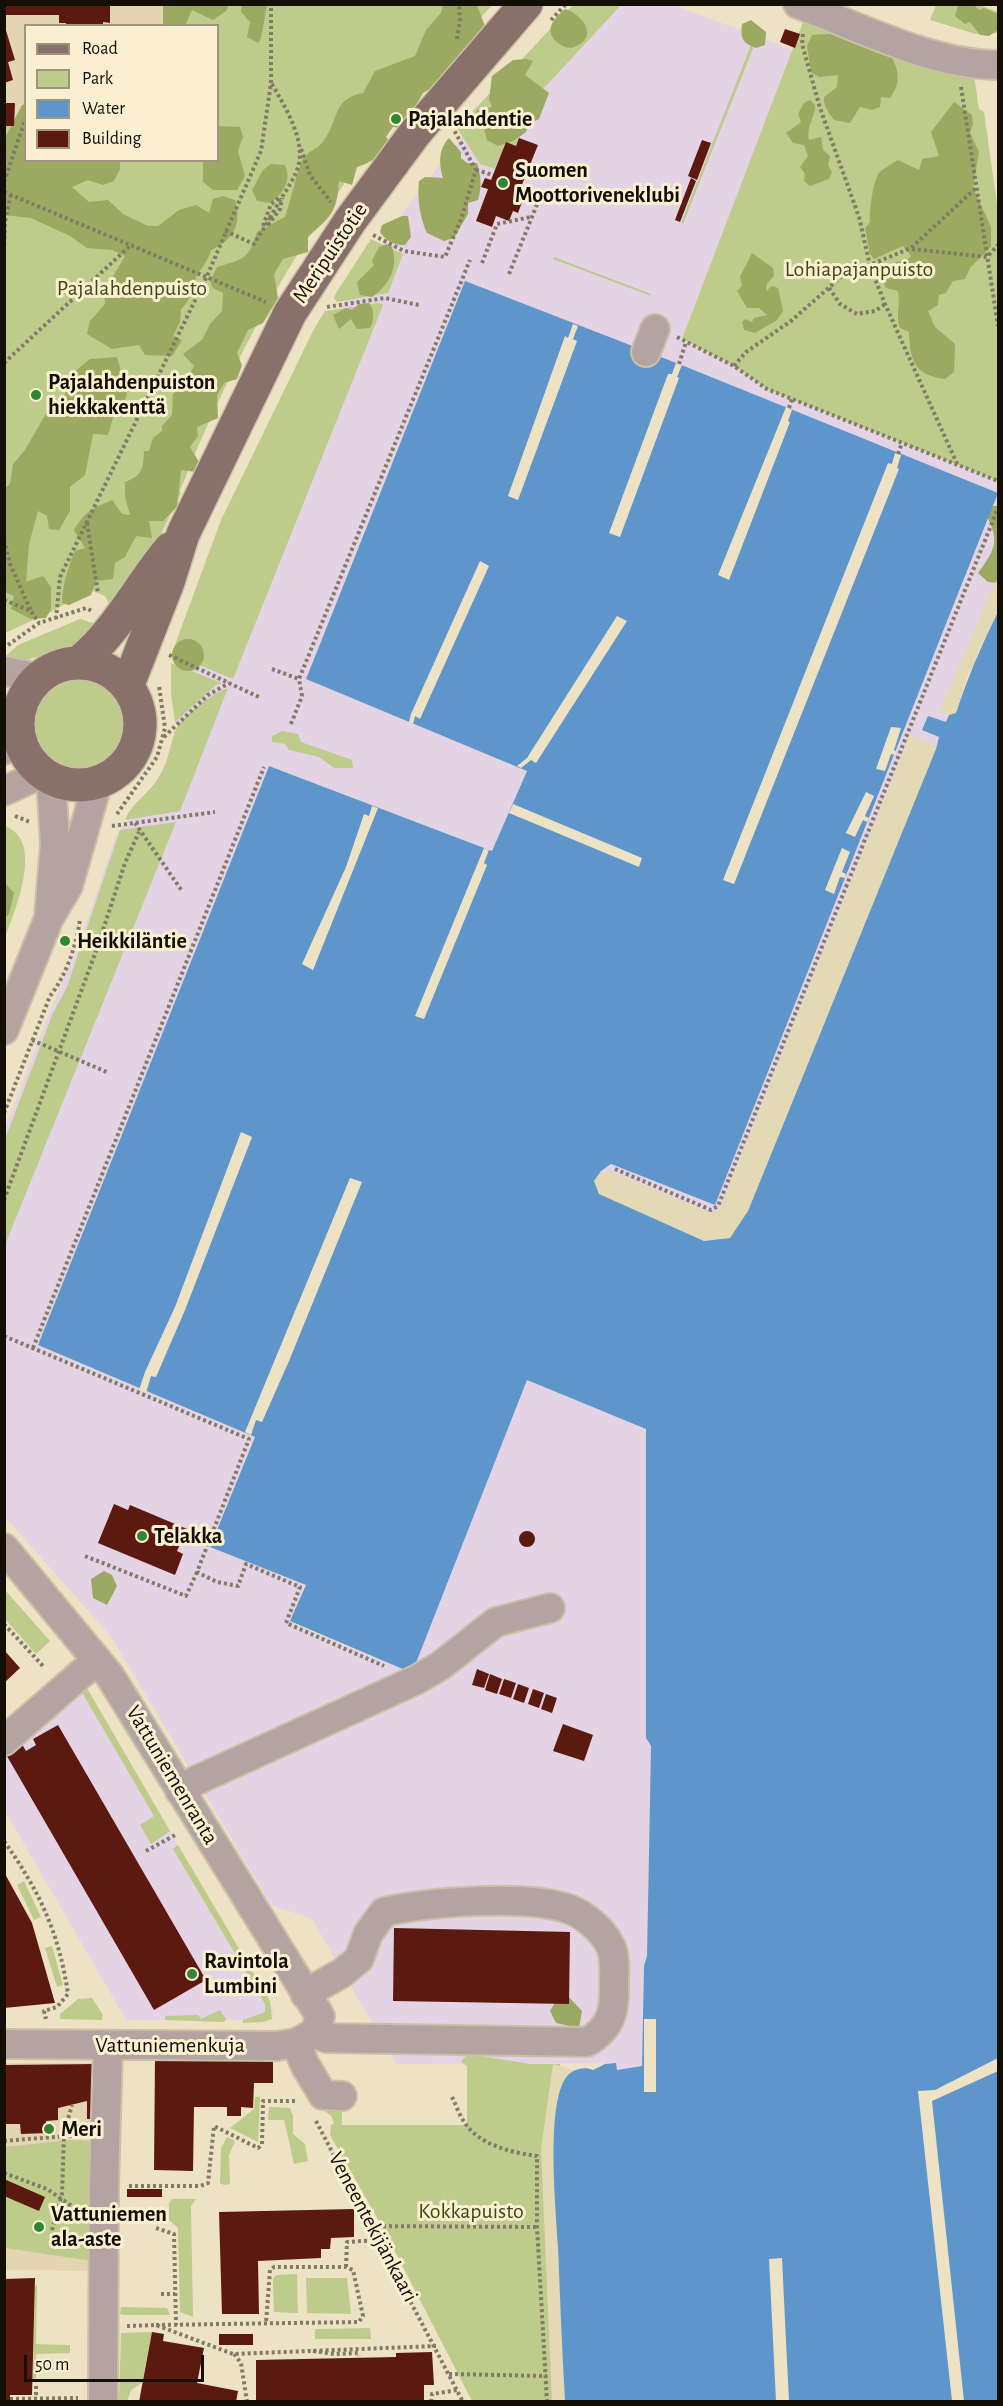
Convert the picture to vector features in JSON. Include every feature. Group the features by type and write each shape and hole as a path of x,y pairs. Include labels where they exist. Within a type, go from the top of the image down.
{"main road":[{"name":"Meripuistotie","path":"127,687 168,582 183,534 290,313 350,221 415,133 535,16"},
{"name":"Meripuistotie","path":"78,663 97,648 149,573 183,534"},
{"path":"78,663 111,672 127,687 139,713 137,742 122,767 98,782 69,784 47,775 29,758 12,727 25,696 40,678 58,667 78,663"}],"street":[{"path":"803,6 911,47 963,61 999,65"},
{"path":"4,671 40,678"},
{"path":"7,799 47,775 55,844 50,880 49,918"},
{"path":"4,1030 49,918 68,886 98,782"},
{"name":"Vattuniemenranta","path":"4,1548 97,1660 135,1713 309,2022"},
{"path":"180,1791 195,1781 416,1680 440,1666 496,1622 550,1608"},
{"path":"4,1741 97,1660"},
{"path":"309,2022 326,2038 588,2042 600,2034 615,2010 613,1954 597,1928 583,1917 570,1909 538,1901 408,1906 384,1912 368,1934 358,1959 342,1973 309,2022 304,2065 323,2095 342,2096"},
{"name":"Vattuniemenkuja","path":"4,2044 108,2045 149,2034 277,2046 309,2022"},
{"path":"100,2392 104,2325 104,2185 108,2045"}],"path":[{"path":"56,619 60,576 207,276 261,152 271,83 271,4"},
{"path":"456,43 460,20 459,4"},
{"path":"535,16 566,4"},
{"path":"803,6 802,44 820,108 859,217 870,266 958,466"},
{"path":"963,61 960,83 998,323"},
{"path":"271,83 287,112 310,175 333,205"},
{"path":"4,182 24,123"},
{"path":"444,134 451,126 476,170 493,175"},
{"path":"225,231 254,244 298,169 300,149"},
{"path":"376,224 370,233 404,251 445,257 461,219 476,170"},
{"path":"734,366 746,352 791,321 841,277 911,248 977,187"},
{"path":"4,192 270,303"},
{"path":"4,251 5,222 11,194"},
{"path":"262,231 268,210 283,195"},
{"path":"262,231 277,214 283,195"},
{"path":"509,274 538,202"},
{"path":"268,210 277,214"},
{"path":"482,263 497,224 532,217"},
{"path":"4,363 132,244"},
{"path":"987,257 999,245"},
{"path":"911,248 987,257"},
{"path":"291,724 303,696 299,679 470,260"},
{"path":"829,288 840,304 857,314 875,311 885,304"},
{"path":"317,308 385,298 418,305"},
{"path":"651,341 686,342 734,366 767,389 999,482"},
{"path":"679,364 686,342"},
{"path":"789,408 792,399"},
{"path":"898,453 902,443"},
{"path":"615,1169 711,1210 718,1206 999,508"},
{"path":"87,522 98,593"},
{"path":"4,540 8,557 31,611 39,623"},
{"path":"4,600 31,611"},
{"path":"4,649 39,623 86,608"},
{"path":"159,651 261,698"},
{"path":"272,669 299,679"},
{"path":"159,679 165,728 163,737 150,770 108,827 215,812"},
{"path":"163,737 208,695 229,683"},
{"path":"33,1348 264,767"},
{"path":"7,799 13,815 35,823"},
{"path":"135,824 183,891"},
{"path":"4,1200 60,1052 125,863 139,832"},
{"path":"4,1113 32,1040 78,934 81,912"},
{"path":"32,1040 109,1072"},
{"path":"4,1336 249,1439 186,1596 85,1556"},
{"path":"197,1572 217,1582 238,1586 246,1564 300,1587 286,1623 416,1680"},
{"path":"4,1624 43,1666"},
{"path":"146,1851 177,1834"},
{"path":"4,1841 48,1914 62,1954 68,1994 57,2007 44,2011 48,2045"},
{"path":"104,2185 200,2186 208,2183 214,2126 258,2148 262,2145 263,2101 304,2101 299,2090"},
{"path":"452,2097 465,2124 481,2138 517,2153 537,2156 537,2227 547,2402"},
{"path":"52,2230 62,2194 64,2136 72,2105"},
{"name":"Veneentekijänkaari","path":"315,2119 436,2346 463,2402"},
{"path":"4,2141 79,2135"},
{"path":"4,2173 47,2189 76,2211 104,2214"},
{"path":"370,2226 537,2227"},
{"path":"156,2228 174,2235 176,2325"},
{"path":"346,2267 347,2242 378,2240"},
{"path":"104,2325 359,2322 363,2316 353,2270 346,2267 274,2267 270,2270 266,2323"},
{"path":"161,2294 175,2294"},
{"path":"156,2325 233,2354 358,2347 436,2346"},
{"path":"304,2350 334,2354 359,2354 358,2347"},
{"path":"233,2354 241,2363 247,2402"},
{"path":"450,2374 547,2376"},
{"path":"36,2386 36,2398"},
{"path":"431,2402 432,2394 457,2390"},
{"path":"10,2399 100,2392"}],"shaded area":[{"path":"5,5 168,5 168,24 24,24 24,126 5,126"},
{"path":"581,5 673,5 794,50 682,339 734,366 767,389 998,481 998,612 977,653 975,664 968,673 956,713 946,723 928,716 939,738 936,749 730,1238 601,1171 611,1164 715,1205 912,709 906,457 679,364 465,282 306,679 527,770 493,851 269,766 38,1345 255,1437 210,1547 306,1585 290,1622 411,1673 527,1380 647,1429 646,1737 651,1746 647,1956 644,1966 642,2067 616,2070 615,2063 396,2064 312,1919 271,1905 110,1635 5,1517 4,1131 50,1011 80,942 116,835 166,771 178,738 174,687 327,329 406,208 452,149"},
{"path":"71,1661 274,2011 259,2020 126,2020 5,1811 4,1725"},
{"name":"Meri","path":"5,2063 94,2063 93,2271 5,2270"}],"green space":[{"path":"163,4 228,5 227,10 213,20 192,10 186,24 163,24"},
{"path":"973,4 979,10 984,8 998,14 998,30 989,36 980,35 970,22 965,24 955,16 958,6"},
{"name":"Pajalahdenpuisto","path":"168,5 492,5 383,131 313,230 287,271 240,357 199,446 181,493 156,544 110,606 105,596 90,590 49,613 5,633 5,126 24,126 24,162 219,162 219,24 168,24"},
{"path":"242,5 267,5 258,43 247,37 250,22 241,12"},
{"path":"443,5 477,5 486,29 476,43 460,53 457,69 444,72 440,83 423,93 403,128 393,127 386,137 395,147 357,167 352,185 339,181 337,200 331,213 308,237 308,252 283,259 274,274 278,298 263,323 248,330 237,353 242,365 237,379 224,383 217,396 218,418 197,427 198,436 190,447 199,462 196,472 181,470 177,507 163,521 149,521 152,538 136,536 125,557 115,563 113,579 96,581 91,595 69,605 62,603 66,577 75,551 85,548 74,530 81,519 94,508 112,500 122,514 130,515 125,497 125,482 139,474 144,451 149,451 153,438 162,431 162,426 172,415 173,394 184,384 194,366 183,354 202,340 210,324 222,311 223,293 213,288 210,281 217,267 244,257 251,248 257,232 285,217 303,159 327,136 340,106 352,96 363,93 375,71 415,56 426,30 441,13"},
{"path":"573,5 621,5 519,115 519,138 516,146 506,143 495,169 480,164 457,128"},
{"path":"936,5 979,5 998,12 998,33 976,34 930,20"},
{"path":"565,9 578,16 586,27 586,38 572,48 561,45 550,31 553,22"},
{"path":"751,20 766,32 765,45 756,48 743,40 742,24"},
{"name":"Lohiapajanpuisto","path":"803,22 974,75 979,109 984,112 998,211 998,481 767,389 734,366 682,339"},
{"path":"838,29 865,41 865,47 877,53 889,53 898,76 890,98 881,97 880,107 872,110 860,107 850,123 834,120 827,109 824,97 837,87 838,75 819,77 811,72 807,46 812,35 829,34"},
{"path":"753,40 756,41 683,224 681,223"},
{"path":"513,60 533,61 525,75 549,93 539,119 529,124 526,132 513,141 498,146 487,140 483,124 476,117 477,110 492,107 489,99 492,76"},
{"path":"810,100 815,105 809,140 821,137 823,150 830,156 828,165 832,172 829,179 810,186 804,181 805,174 800,167 808,156 804,145 793,143 786,133 801,122 798,114 804,103"},
{"path":"954,102 972,115 973,124 970,133 979,152 973,188 991,227 991,247 970,268 965,279 953,281 946,293 939,295 938,305 928,311 935,327 955,344 954,372 945,379 927,374 916,365 911,351 909,332 900,328 898,291 886,288 880,276 896,262 906,261 911,256 903,246 874,259 870,254 865,228 870,222 872,195 878,175 898,160 919,170 922,159 939,156 931,132"},
{"path":"24,104 24,162 120,162 120,169 114,181 103,185 88,180 72,187 89,202 108,200 123,214 148,226 158,226 179,210 196,205 209,213 213,199 223,196 235,200 237,224 231,236 211,250 197,276 189,299 181,309 180,322 173,336 182,340 172,356 145,355 139,345 112,349 87,334 90,321 105,304 104,292 125,256 112,250 87,248 70,236 31,218 5,215 4,140"},
{"path":"219,126 240,127 243,137 238,151 245,176 237,190 213,190 203,182 203,162 219,162"},
{"path":"449,138 461,152 461,158 467,163 477,163 480,186 478,200 468,203 468,214 454,238 444,241 427,233 420,208 418,188 419,181 425,177 443,178 440,157 445,142"},
{"path":"271,164 285,165 287,181 271,203 257,201 252,190 263,170"},
{"path":"402,216 408,216 411,237 405,245 398,245 385,238 380,232 382,225"},
{"path":"371,239 403,254 388,293 337,302 334,298 336,293"},
{"path":"387,244 392,247 394,254 393,268 388,281 372,297 360,295 357,282 374,265 372,261 379,247"},
{"path":"752,253 773,268 774,276 767,284 766,291 772,286 778,288 783,311 777,320 755,333 744,330 742,322 745,319 752,322 754,318 767,315 759,308 747,308 737,291 742,286 740,277"},
{"path":"554,257 651,294 651,296 553,259"},
{"path":"369,303 373,316 370,328 357,329 351,319 339,329 333,315 346,308 352,310 359,304"},
{"path":"379,303 383,305 233,679 178,656 173,650 221,520 314,329 325,311"},
{"path":"117,357 127,394 122,408 114,414 108,435 93,434 85,475 70,487 70,511 59,530 49,529 47,516 38,511 29,544 26,582 43,576 51,587 51,609 46,618 31,619 11,609 14,596 5,592 5,488 10,484 13,464 25,450 48,410 65,394 74,372 90,359"},
{"path":"988,506 998,506 998,583 988,582 978,573 989,557 994,544 993,530 985,513"},
{"path":"80,619 103,626 83,644 19,662 5,657 18,645"},
{"path":"188,639 199,644 204,655 199,666 188,671 177,666 172,655 177,644"},
{"path":"171,663 222,683 216,685 175,722 171,694"},
{"path":"79,678 104,686 116,698 124,723 116,748 104,760 79,768 54,760 42,748 34,723 42,698 54,686"},
{"path":"228,688 180,811 125,820 161,774 175,732 183,719 215,694"},
{"path":"282,731 298,734 301,742 352,760 353,768 334,768 319,757 289,750 285,744 272,742 272,736"},
{"path":"176,822 5,1245 5,1139 53,1013 67,987 120,830"},
{"path":"5,826 17,834 23,846 25,861 20,894 5,938"},
{"path":"5,883 14,893 9,914 5,918"},
{"path":"104,1571 112,1575 117,1586 107,1605 93,1598 91,1579"},
{"path":"5,1590 50,1641 36,1654 5,1619"},
{"path":"84,1683 170,1831 151,1844 140,1825 154,1816 80,1689"},
{"path":"178,1845 270,2001 272,2019 243,2023 243,2020 265,2012 265,2004 173,1849"},
{"path":"24,1881 41,1917 34,1920 17,1885"},
{"path":"52,1946 63,1985 57,1987 45,1948"},
{"path":"562,1990 582,2011 579,2028 556,2023 550,2011"},
{"path":"92,1998 103,2015 102,2020 60,2019 60,2014 78,1999"},
{"path":"220,2010 226,2019 224,2022 165,2020 165,2016 198,2015 201,2019"},
{"name":"Kokkapuisto","path":"468,2054 530,2064 560,2064 565,2401 472,2401 384,2230 330,2135 331,2125 334,2124 332,2117 325,2111 342,2110 342,2125 467,2125 467,2066 461,2062"},
{"path":"255,2097 260,2097 258,2142 230,2128 254,2109"},
{"path":"269,2107 290,2108 293,2116 293,2134 305,2144 308,2161 294,2164 284,2120 268,2120"},
{"path":"227,2137 235,2141 229,2155 230,2184 224,2185 220,2183 221,2148"},
{"path":"70,2140 94,2141 93,2261 5,2248 5,2147"},
{"path":"172,2199 196,2199 191,2206 193,2317 180,2312 178,2228 169,2220 169,2203"},
{"path":"297,2274 298,2313 274,2312 273,2279 276,2275"},
{"path":"306,2278 347,2278 351,2314 307,2313"},
{"path":"35,2285 37,2286 36,2344 70,2345 70,2353 36,2354 36,2378 33,2379"},
{"path":"121,2307 167,2308 170,2315 124,2315 120,2314"},
{"path":"370,2328 371,2339 315,2339 315,2329"},
{"path":"152,2332 142,2383 131,2390 127,2401 119,2401 121,2333"}],"sand":[{"path":"998,579 998,612 977,653 975,664 968,673 956,713 949,715 939,711 993,586"},
{"path":"910,735 935,746 936,749 748,1211 730,1238 704,1241 598,1194 594,1181 601,1171 612,1172 711,1213 720,1209"},
{"path":"553,2064 574,2070 565,2078 565,2401 552,2402 541,2149"}],"water":[{"path":"465,281 679,364 998,493 715,1205 611,1164 601,1171 594,1181 599,1194 704,1241 730,1238 748,1211 936,749 939,737 922,730 928,716 946,722 949,715 956,713 975,662 998,612 998,2401 565,2401 554,2185 554,2135 559,2093 565,2079 578,2069 593,2070 605,2064 616,2063 617,2070 642,2066 644,1966 647,1956 651,1746 646,1738 646,1429 527,1380 412,1673 290,1621 306,1585 210,1547 255,1437 38,1345 269,766 492,851 527,771 306,679"}],"pier":[{"path":"573,324 578,326 573,339 577,341 518,500 508,496 565,336 568,338"},
{"path":"676,363 682,365 677,377 679,378 620,537 609,533 668,374 672,374"},
{"path":"786,407 792,410 788,421 790,422 729,580 718,575"},
{"path":"895,453 901,455 897,468 899,469 734,884 723,880 888,463 892,464"},
{"path":"480,561 489,566 420,719 415,716 413,724 409,722 411,714"},
{"path":"617,616 627,621 536,763 531,760 521,768 517,766 527,758"},
{"path":"891,727 901,728 894,750 895,755 891,754 885,771 876,769"},
{"path":"866,792 874,796 865,816 869,818 867,822 863,820 855,837 846,833"},
{"path":"513,804 642,858 639,867 509,813"},
{"path":"372,806 378,808 313,970 302,964 346,867 364,814 369,816"},
{"path":"484,848 489,850 484,863 487,865 424,1019 415,1016"},
{"path":"842,848 850,852 842,872 846,874 845,878 840,877 834,894 825,890"},
{"path":"241,1132 252,1137 185,1310 156,1377 151,1376 146,1393 139,1390 145,1372 175,1307"},
{"path":"350,1178 362,1182 289,1361 262,1422 256,1420 251,1435 245,1432"},
{"path":"644,2019 656,2019 656,2092 644,2092"},
{"path":"998,2058 998,2071 932,2101 964,2401 952,2401 918,2091 935,2090"},
{"path":"782,2258 789,2401 776,2401 769,2259"}],"building":[{"path":"4,4 110,4 110,23 103,22 103,24 59,23 59,15 4,15"},
{"path":"4,24 15,60 8,62 13,80 4,83"},
{"path":"785,29 800,34 795,48 780,42"},
{"path":"4,103 15,103 14,126 4,126"},
{"name":"Suomen Moottoriveneklubi","path":"519,138 538,145 519,192 525,194 518,213 513,211 509,221 496,216 492,227 476,221 488,189 481,187 485,178 491,180 506,142 516,146"},
{"path":"702,140 711,143 697,180 688,176"},
{"path":"691,178 696,181 680,222 675,220"},
{"name":"Telakka","path":"114,1504 128,1510 130,1505 187,1529 177,1551 183,1554 175,1575 98,1543"},
{"path":"524,1531 530,1531 535,1539 533,1545 524,1547 519,1542 519,1536"},
{"path":"4,1650 20,1668 4,1683"},
{"path":"477,1669 489,1674 484,1688 472,1685"},
{"path":"490,1674 502,1679 497,1694 485,1690"},
{"path":"504,1679 516,1683 511,1698 499,1694"},
{"path":"518,1684 529,1688 524,1703 513,1699"},
{"path":"533,1689 544,1693 539,1708 528,1704"},
{"path":"546,1694 557,1698 552,1713 541,1709"},
{"path":"563,1724 593,1735 584,1761 553,1751"},
{"path":"58,1725 206,1980 154,2010 4,1751 20,1741 26,1751 36,1745 33,1739"},
{"path":"4,1872 32,1923 55,2003 4,2008"},
{"path":"394,1928 570,1932 569,2004 393,2001"},
{"path":"155,2060 273,2061 273,2083 254,2083 253,2108 241,2107 241,2116 227,2116 227,2107 194,2107 193,2171 154,2170"},
{"path":"96,2064 93,2119 87,2119 87,2101 58,2108 58,2120 46,2121 47,2133 21,2134 20,2124 4,2124 4,2065"},
{"path":"4,2179 45,2197 39,2211 4,2196"},
{"path":"127,2189 162,2189 162,2197 127,2197"},
{"path":"354,2209 354,2237 331,2238 330,2249 321,2249 321,2258 258,2261 259,2314 222,2314 219,2212"},
{"path":"35,2278 32,2395 10,2395 10,2402 4,2402 4,2279"},
{"path":"152,2332 164,2334 163,2341 204,2348 197,2383 238,2391 236,2402 139,2402"},
{"path":"219,2334 253,2334 253,2345 219,2345"},
{"path":"432,2352 434,2385 424,2385 424,2402 256,2402 256,2360 396,2357 396,2353"}],"place":[{"name":"Pajalahdentie","path":"396,119"},
{"name":"Suomen Moottoriveneklubi","path":"503,183"},
{"name":"Pajalahdenpuiston hiekkakenttä","path":"36,395"},
{"name":"Heikkiläntie","path":"65,941"},
{"name":"Telakka","path":"142,1536"},
{"name":"Ravintola Lumbini","path":"192,1974"},
{"name":"Meri","path":"49,2129"},
{"name":"Vattuniemen ala-aste","path":"39,2227"}]}
